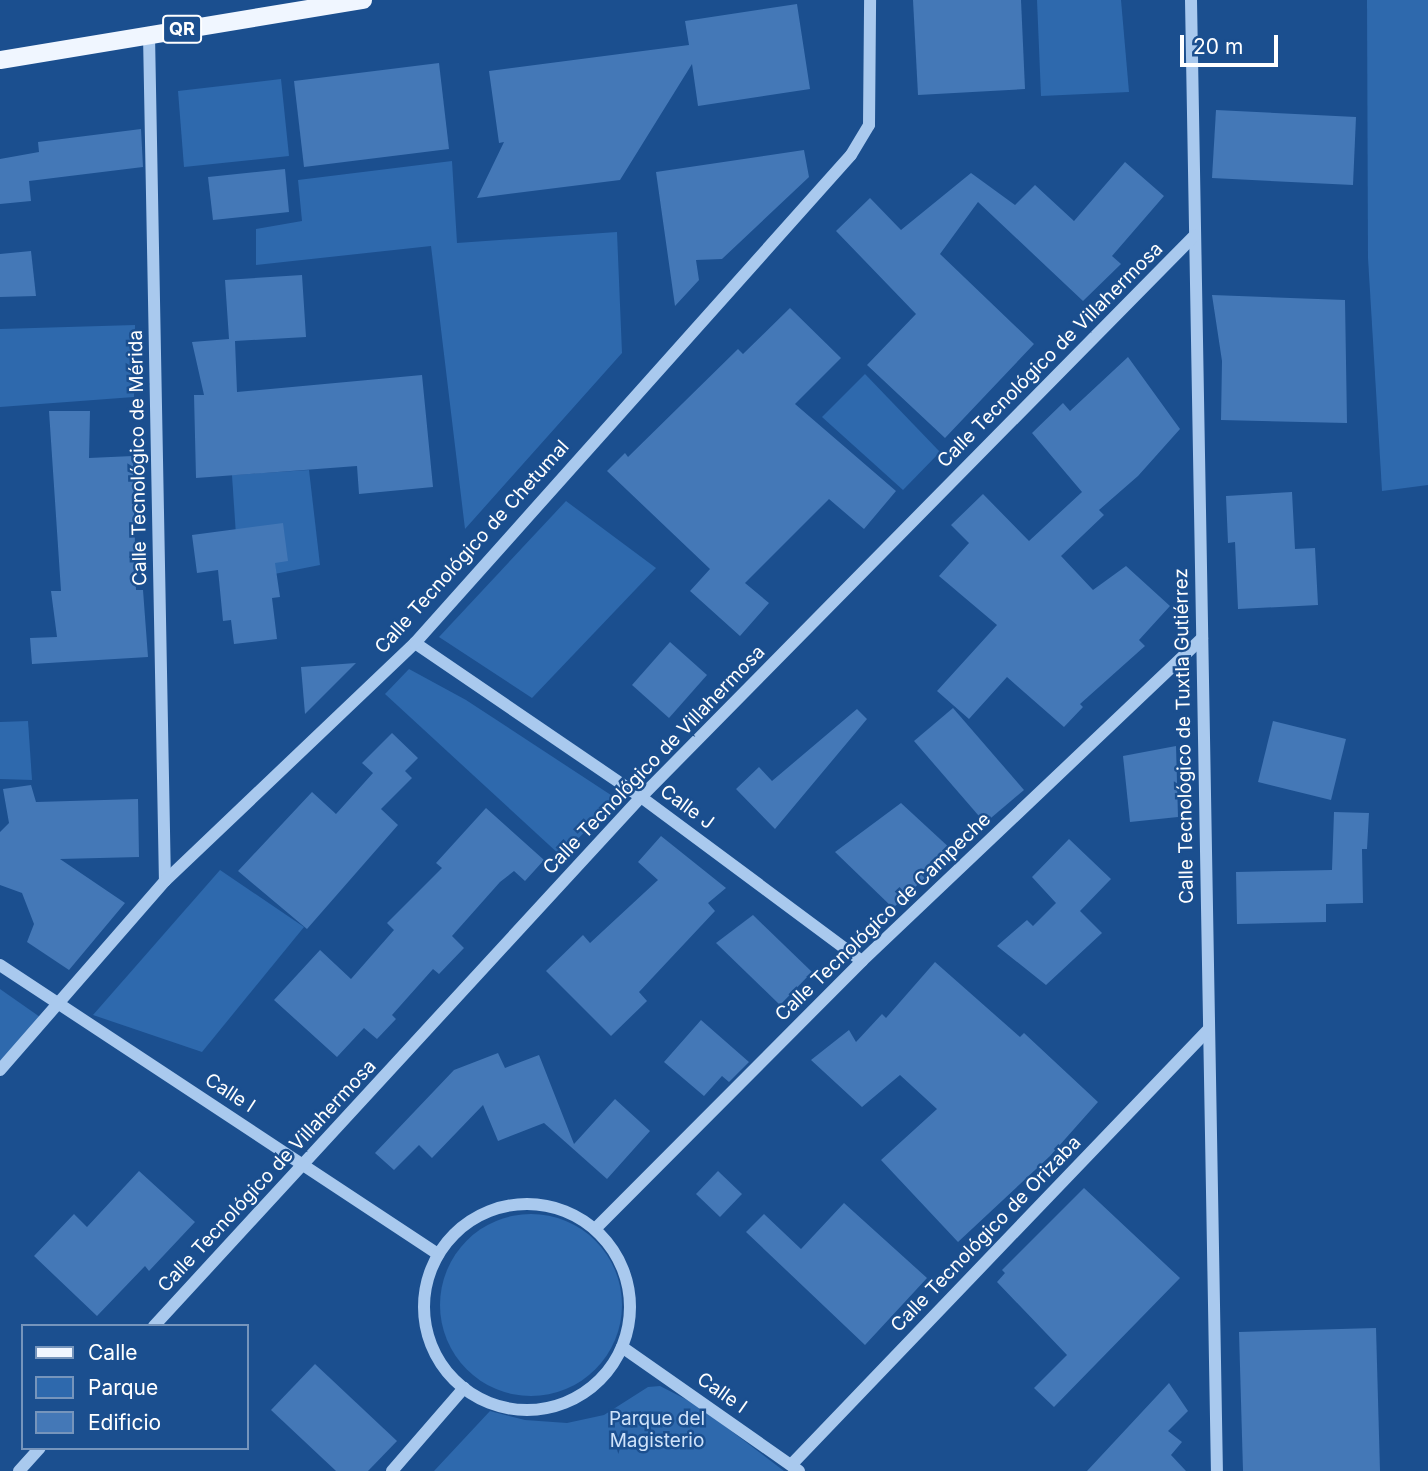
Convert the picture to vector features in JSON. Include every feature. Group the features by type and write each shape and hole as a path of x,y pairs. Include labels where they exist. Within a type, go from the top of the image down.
{"main road":[{"name":"QR","path":"0,60 363,0"}],"street":[{"name":"Calle Tecnológico de Chetumal","path":"0,1070 60,1005 165,881 415,643 851,155 869,125 870,0"},
{"name":"Calle Tecnológico de Tuxtla Gutiérrez","path":"1191,0 1217,1471"},
{"name":"Calle Tecnológico de Mérida","path":"149,35 165,881"},
{"name":"Calle Tecnológico de Villahermosa","path":"156,1324 641,797 1195,235"},
{"name":"Calle Tecnológico de Campeche","path":"595,1229 862,961 1202,638"},
{"name":"Calle J","path":"415,643 641,797 862,961"},
{"name":"Calle I","path":"0,965 438,1254"},
{"name":"Calle Tecnológico de Orizaba","path":"795,1468 1209,1029"},
{"path":"529,1203 565,1210 595,1229 616,1254 628,1283 631,1316 622,1347 606,1374 582,1394 553,1406 522,1409 501,1405 464,1388 443,1367 429,1340 423,1311 426,1281 438,1254 462,1226 493,1209 529,1203"},
{"name":"Calle I","path":"622,1347 795,1468"},
{"path":"392,1471 464,1388"},
{"path":"19,1471 38,1450"}],"green space":[{"path":"1037,0 1121,0 1129,92 1041,96"},
{"path":"1367,0 1428,0 1428,485 1382,491 1368,258"},
{"path":"281,79 289,156 184,167 178,91"},
{"path":"452,161 457,243 617,232 622,353 465,529 431,246 256,265 256,229 302,221 298,180"},
{"path":"135,325 134,397 0,407 0,329"},
{"path":"865,374 940,452 903,490 822,417"},
{"path":"309,470 320,565 239,581 232,475"},
{"path":"566,501 656,568 532,698 439,637"},
{"path":"409,669 466,700 617,799 561,856 385,694"},
{"path":"28,721 32,780 0,779 0,722"},
{"path":"220,870 304,927 202,1052 93,1015"},
{"path":"0,989 40,1017 0,1061"},
{"path":"531,1214 566,1221 582,1229 595,1241 607,1254 615,1270 622,1305 615,1340 607,1356 595,1369 582,1381 566,1389 531,1396 496,1389 480,1381 467,1369 455,1356 447,1340 440,1305 447,1270 455,1254 467,1241 480,1229 496,1221"},
{"name":"Parque del Magisterio","path":"660,1386 697,1405 784,1471 434,1471 490,1411 525,1420 567,1423 604,1415 648,1387"}],"building":[{"path":"913,0 1021,0 1025,89 918,95"},
{"path":"797,4 810,89 698,106 692,64 620,180 477,198 504,142 499,143 489,71 689,45 685,21"},
{"path":"439,63 449,149 304,167 294,81"},
{"path":"1216,110 1356,117 1353,185 1212,178"},
{"path":"141,129 143,167 29,181 31,201 0,204 0,159 39,152 38,142"},
{"path":"804,150 809,177 722,259 696,260 699,280 675,306 656,172"},
{"path":"1125,162 1164,196 1112,256 1121,264 1083,301 978,202 940,254 1034,344 945,438 867,365 916,314 836,231 870,198 901,230 971,173 1015,205 1035,185 1074,221"},
{"path":"285,169 289,212 213,220 208,177"},
{"path":"31,251 36,296 0,297 0,254"},
{"path":"302,275 306,337 235,341 237,392 422,375 433,487 359,494 357,466 196,478 194,395 204,395 192,342 229,339 225,280"},
{"path":"1212,295 1345,300 1347,423 1221,420 1222,361"},
{"path":"790,308 841,358 795,404 896,491 864,529 829,499 745,583 769,603 740,636 690,591 710,569 607,471 625,453 628,457 738,349 743,354"},
{"path":"1128,357 1180,429 1138,476 1099,510 1104,515 1061,556 1093,590 1126,566 1170,606 1139,640 1145,646 1080,704 1083,707 1064,727 1007,677 969,719 937,691 997,625 939,576 969,543 951,525 983,494 1029,541 1082,492 1032,433 1063,403 1070,411"},
{"path":"49,411 90,411 89,458 133,456 136,590 143,590 148,657 32,664 30,638 57,637 51,591 61,591"},
{"path":"1292,492 1295,549 1315,548 1318,605 1238,609 1235,542 1228,543 1226,496"},
{"path":"283,523 288,561 275,563 280,597 272,598 277,639 234,644 231,620 223,621 218,570 197,573 192,535"},
{"path":"670,642 707,675 669,718 632,685"},
{"path":"356,663 305,714 301,667"},
{"path":"953,708 1024,790 985,823 914,741"},
{"path":"857,709 867,719 775,829 736,789 759,767 772,781"},
{"path":"1273,721 1346,739 1331,800 1258,782"},
{"path":"392,733 418,758 405,771 412,778 381,809 398,825 307,929 238,871 312,792 336,814 373,773 362,763"},
{"path":"1176,746 1178,817 1130,822 1123,756"},
{"path":"31,785 36,802 138,799 139,857 60,859 125,903 69,970 27,942 34,924 22,893 0,885 0,832 9,823 3,789"},
{"path":"901,803 953,851 893,908 835,852"},
{"path":"486,808 544,860 525,881 514,871 500,882 452,936 464,948 439,974 433,969 392,1015 396,1019 377,1039 364,1028 337,1057 274,1000 320,950 351,979 394,930 387,923 442,868 436,863"},
{"path":"1334,812 1369,813 1367,849 1362,849 1363,903 1326,904 1326,922 1237,924 1236,872 1332,870"},
{"path":"661,836 726,888 708,903 715,911 639,992 647,1001 611,1036 546,971 583,935 590,943 658,880 638,862"},
{"path":"1069,839 1111,879 1080,911 1102,933 1046,985 997,946 1027,920 1033,926 1056,903 1032,877"},
{"path":"753,915 812,972 780,1005 716,943"},
{"path":"935,962 1020,1037 1024,1033 1098,1102 1050,1156 958,1242 881,1160 937,1109 900,1075 862,1107 811,1060 849,1030 856,1042 882,1014 886,1018"},
{"path":"701,1020 749,1062 729,1082 722,1076 704,1096 664,1062"},
{"path":"498,1053 505,1068 539,1055 574,1144 615,1099 650,1131 607,1179 544,1123 498,1141 483,1105 432,1158 419,1145 394,1170 375,1153 454,1070"},
{"path":"139,1171 195,1222 149,1271 145,1266 97,1316 34,1256 74,1214 87,1227"},
{"path":"718,1171 742,1194 720,1217 696,1194"},
{"path":"1084,1188 1180,1278 1054,1407 1034,1388 1067,1355 997,1282 1005,1273 1002,1270"},
{"path":"844,1203 927,1278 865,1345 746,1232 764,1214 801,1249"},
{"path":"1376,1328 1380,1471 1243,1471 1239,1332"},
{"path":"315,1364 397,1441 368,1471 336,1471 271,1410"},
{"path":"1169,1383 1188,1411 1168,1431 1182,1442 1171,1455 1186,1471 1087,1471"}]}
